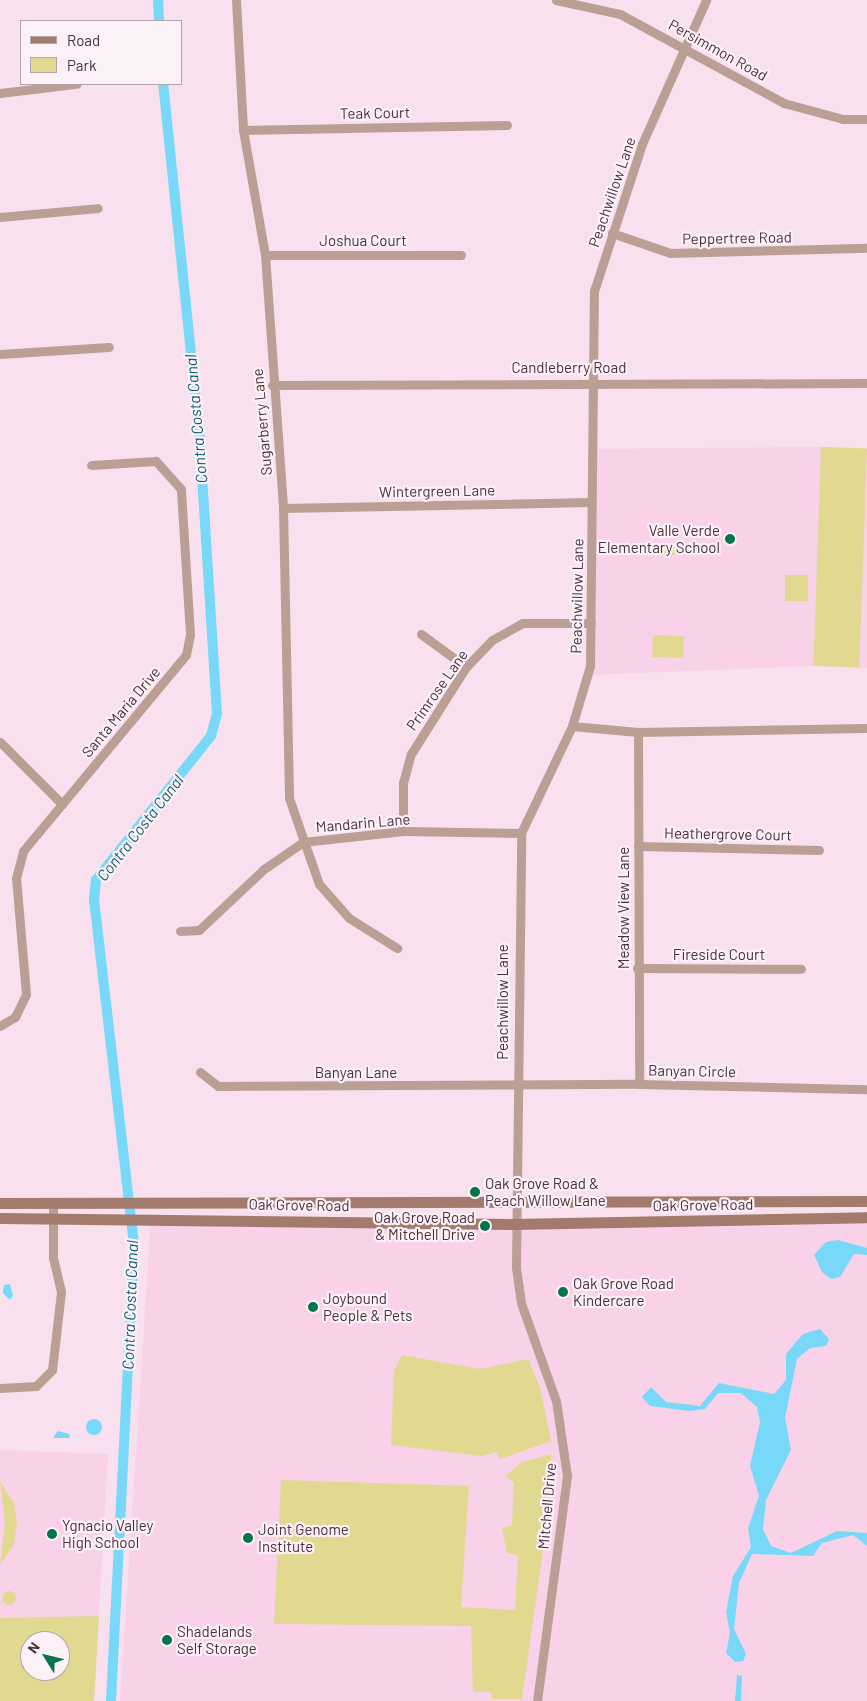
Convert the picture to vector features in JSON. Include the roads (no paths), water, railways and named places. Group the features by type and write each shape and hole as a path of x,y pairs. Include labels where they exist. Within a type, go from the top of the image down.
{"main road":[{"name":"Oak Grove Road","path":"0,1203 118,1201 867,1200"},
{"path":"158,1219 162,1213 204,1212 214,1202"},
{"name":"Oak Grove Road","path":"0,1218 513,1224 867,1217"}],"street":[{"name":"Sugarberry Lane","path":"236,0 243,130 265,255 272,385 283,508 289,798 319,884 349,918 396,948"},
{"name":"Persimmon Road","path":"556,0 620,14 686,47 784,103 843,119 867,119"},
{"name":"Peachwillow Lane","path":"514,1200 521,832 572,726 590,666 591,502 595,382 594,291 642,144 706,0"},
{"path":"0,93 68,85"},
{"name":"Teak Court","path":"243,130 507,125"},
{"path":"0,217 98,208"},
{"name":"Peppertree Road","path":"612,233 670,253 867,248"},
{"name":"Joshua Court","path":"265,255 461,255"},
{"path":"0,354 109,347"},
{"name":"Candleberry Road","path":"272,385 595,382 867,383"},
{"name":"Santa Maria Drive","path":"0,1026 15,1017 26,994 16,878 24,851 186,655 190,634 181,489 156,461 91,465"},
{"name":"Wintergreen Lane","path":"283,508 591,502"},
{"name":"Primrose Lane","path":"403,832 403,783 411,754 466,667 492,640 523,623 591,623"},
{"path":"421,634 466,667"},
{"path":"572,726 638,732 867,728"},
{"name":"Meadow View Lane","path":"638,732 637,968 639,1084"},
{"path":"0,742 62,804"},
{"name":"Mandarin Lane","path":"180,932 199,930 264,869 303,842 403,832 521,832"},
{"name":"Heathergrove Court","path":"638,846 818,850"},
{"name":"Fireside Court","path":"637,968 801,968"},
{"name":"Banyan Lane","path":"200,1072 218,1086 517,1087"},
{"name":"Banyan Circle","path":"517,1087 639,1084 867,1089"},
{"name":"Mitchell Drive","path":"514,1200 513,1224 521,1302 556,1401 567,1476 536,1701"},
{"path":"0,1388 36,1386 52,1370 61,1292 53,1258 53,1202"}],"water":[{"path":"838,1240 867,1248 867,1255 854,1254 840,1277 831,1279 822,1272 814,1255 826,1242"},
{"path":"10,1284 13,1296 10,1300 3,1293 4,1285"},
{"path":"820,1329 829,1339 826,1346 810,1348 797,1359 785,1418 791,1450 766,1500 763,1529 771,1546 791,1553 837,1531 867,1533 867,1546 853,1535 822,1543 813,1556 752,1554 739,1583 734,1629 746,1654 743,1661 735,1662 726,1653 730,1633 726,1612 733,1576 751,1547 748,1528 759,1496 750,1466 760,1422 757,1407 741,1393 718,1393 705,1409 690,1411 650,1406 642,1397 651,1387 666,1402 700,1406 719,1383 774,1394 786,1380 786,1354 803,1334"},
{"path":"94,1419 102,1427 94,1435 86,1427"},
{"path":"58,1431 69,1434 70,1438 53,1438"},
{"path":"737,1675 742,1676 741,1701 735,1701"}],"waterway":[{"name":"Contra Costa Canal","path":"158,0 159,20"},
{"name":"Contra Costa Canal","path":"111,1701 134,1245 94,899 96,880 211,736 217,714 199,431 163,85"}],"place":[{"name":"Valle Verde Elementary School","path":"730,539"},
{"name":"Oak Grove Road & Peach Willow Lane","path":"475,1192"},
{"name":"Oak Grove Road & Mitchell Drive","path":"485,1226"},
{"name":"Oak Grove Road Kindercare","path":"563,1292"},
{"name":"Joybound People & Pets","path":"313,1307"},
{"name":"Ygnacio Valley High School","path":"52,1534"},
{"name":"Joint Genome Institute","path":"248,1538"},
{"name":"Shadelands Self Storage","path":"167,1640"}]}
